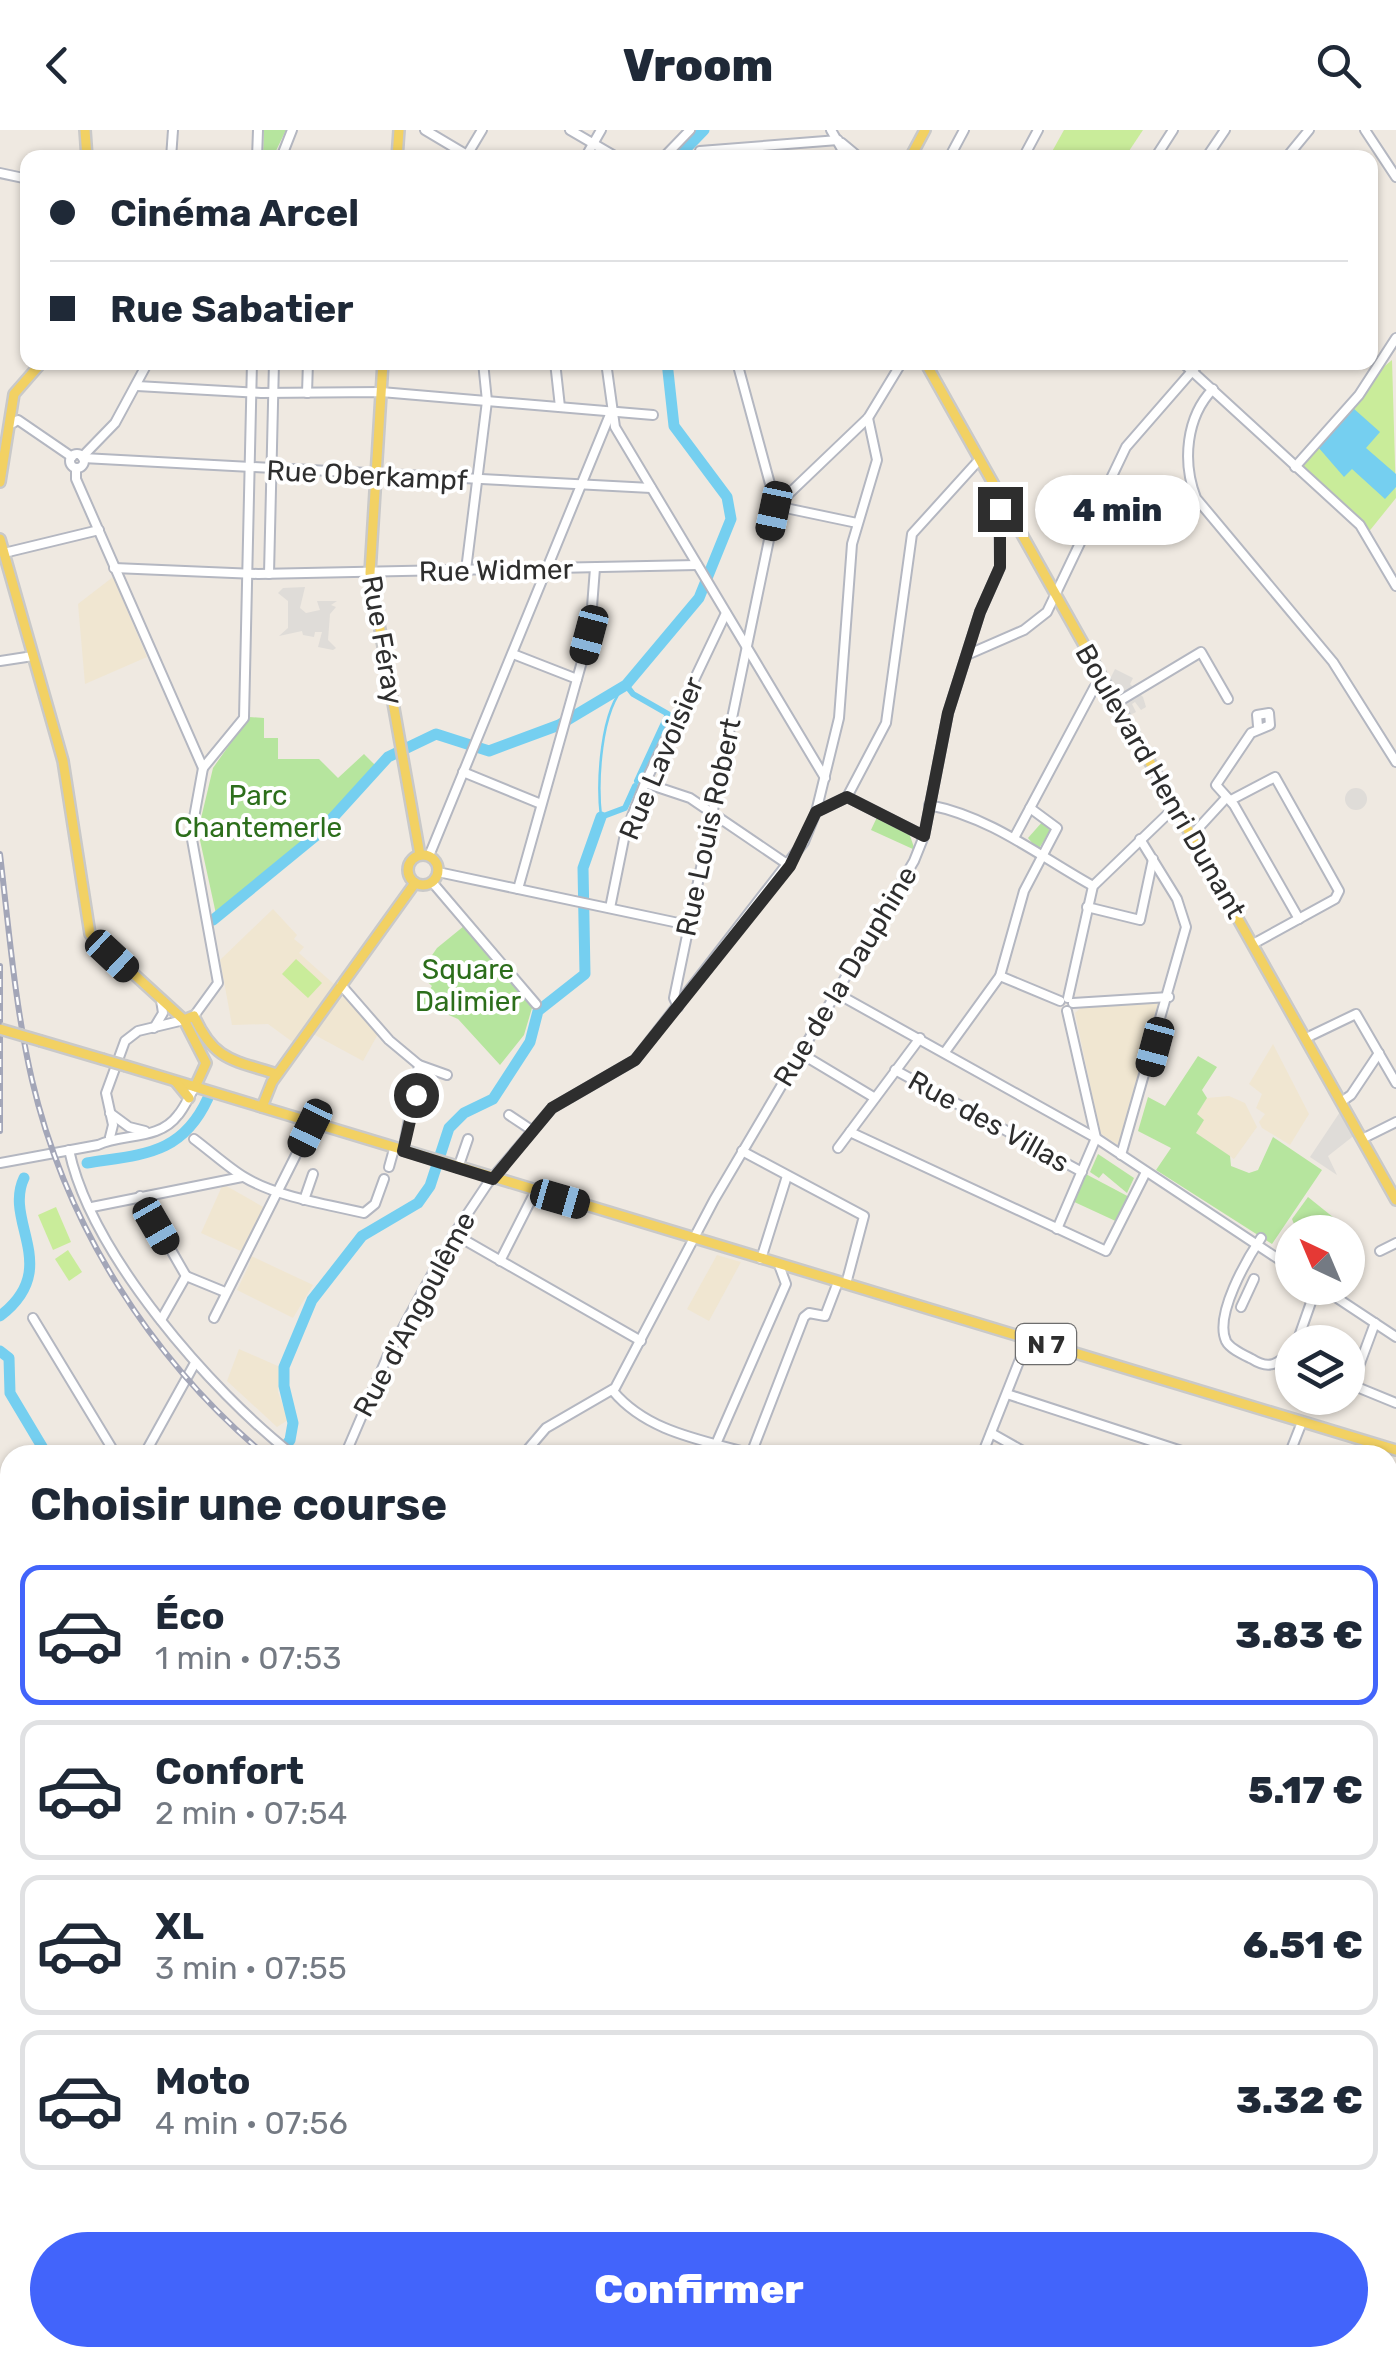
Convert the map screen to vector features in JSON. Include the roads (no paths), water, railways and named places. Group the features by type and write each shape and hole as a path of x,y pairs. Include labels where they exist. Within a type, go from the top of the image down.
{"main road":[{"path":"0,482 21,382 34,370"},
{"name":"Rue Féray","path":"382,370 370,572 424,856"},
{"name":"Boulevard Henri Dunant","path":"929,370 1396,1200"},
{"path":"0,540 63,760 90,934 161,1000 189,1018 206,1044 220,1056 277,1074"},
{"path":"262,1107 264,1094 277,1074 415,883 435,877 424,856 408,868 415,883"},
{"path":"189,1018 206,1063 198,1089"},
{"name":"N 7","path":"0,1029 1379,1445"},
{"path":"174,1080 190,1078 220,1056"},
{"path":"174,1080 188,1098"}],"street":[{"path":"424,130 459,150"},
{"path":"570,130 604,150"},
{"path":"590,150 601,130"},
{"path":"670,150 689,130"},
{"path":"832,130 844,150"},
{"path":"1293,150 1309,130"},
{"path":"1365,130 1396,176"},
{"path":"713,150 838,140 850,150"},
{"path":"1378,366 1396,338"},
{"path":"76,468 82,466 82,458 115,423 144,370"},
{"path":"110,1137 106,1089 125,1041 131,1034 189,1018 218,982 191,834 202,768 244,718 252,370"},
{"path":"269,574 274,370"},
{"path":"307,393 308,370"},
{"path":"466,570 487,400 484,370"},
{"path":"556,370 560,408"},
{"path":"607,370 614,427 825,778"},
{"path":"739,370 776,506"},
{"path":"776,506 868,418 897,370"},
{"path":"1295,467 1359,395 1375,370"},
{"path":"967,655 1032,626 1055,596 1126,446 1192,372 1364,530 1396,586"},
{"path":"137,386 274,393 381,392 652,415"},
{"path":"1213,389 1198,408 1190,430 1189,474 1196,498 1333,662 1396,762"},
{"path":"424,856 464,772 611,412"},
{"path":"12,415 72,457 114,568 202,768"},
{"name":"Rue d'Angoulême","path":"349,1445 388,1355 454,1234 530,1130 552,1108 626,1068 790,866 816,812 841,703 857,523 878,460 868,418"},
{"name":"Rue Oberkampf","path":"72,457 652,488"},
{"path":"816,812 847,797 888,716 912,534 979,460"},
{"path":"776,506 857,523"},
{"name":"Rue Louis Robert","path":"678,1007 674,998 688,925 776,506"},
{"name":"Rue de la Dauphine","path":"613,1391 742,1151 904,879 924,836 945,727 1000,567 999,514 1004,506"},
{"path":"4,553 99,530"},
{"name":"Rue Widmer","path":"114,568 247,574 699,568"},
{"path":"518,889 590,632 595,568"},
{"name":"Rue Lavoisier","path":"610,908 625,834 645,782 726,613"},
{"path":"1116,703 1201,652 1228,699"},
{"path":"513,654 577,680"},
{"path":"0,661 33,656"},
{"path":"1014,838 1094,688 1103,680"},
{"path":"1258,726 1216,782 1299,919"},
{"path":"464,772 541,804"},
{"path":"1192,835 1228,799 1275,777 1338,895 1253,944"},
{"path":"645,782 682,794 790,866"},
{"path":"847,797 924,836"},
{"path":"930,805 962,812 1014,838 1092,886"},
{"path":"1057,1229 1096,1138 1067,1003 1092,886 1176,807"},
{"path":"945,1052 1000,976 1024,891 1057,826 1030,808"},
{"path":"1121,1156 1186,922 1154,858 1140,839"},
{"path":"1088,907 1140,920 1154,858"},
{"path":"435,877 518,889 688,925"},
{"path":"435,877 536,1004"},
{"path":"1000,976 1067,1003 1168,997"},
{"path":"342,985 419,1065 447,1075"},
{"path":"836,993 1096,1138 1275,1254"},
{"path":"154,1028 164,1014 161,1000"},
{"path":"1306,1038 1356,1014 1396,1084"},
{"path":"838,1148 920,1038"},
{"path":"1342,1102 1351,1095 1379,1052"},
{"path":"800,1053 875,1098"},
{"path":"389,1166 399,1150 419,1065"},
{"name":"Rue des Villas","path":"896,1070 1082,1172"},
{"path":"0,1163 69,1150 110,1137 154,1132 176,1118 198,1089"},
{"path":"110,1113 129,1127 154,1132"},
{"path":"508,1115 530,1130"},
{"path":"1362,1139 1396,1122"},
{"path":"214,1318 312,1123"},
{"path":"850,1132 1108,1251 1146,1172"},
{"path":"194,1139 242,1177 304,1200 368,1212 384,1180"},
{"path":"458,1168 468,1139"},
{"path":"69,1150 92,1207 160,1320 195,1363 280,1445"},
{"path":"742,1151 866,1218 825,1316 804,1316 756,1445"},
{"path":"304,1200 314,1174"},
{"path":"761,1259 787,1176"},
{"path":"92,1207 242,1177"},
{"path":"500,1261 536,1192"},
{"path":"140,1196 186,1276 226,1292"},
{"path":"454,1234 641,1342"},
{"path":"1259,1241 1232,1294 1225,1334 1228,1344 1264,1366 1275,1363"},
{"path":"1380,1252 1396,1243"},
{"path":"778,1265 786,1284"},
{"path":"716,1444 786,1284 807,1273"},
{"path":"160,1320 186,1276"},
{"path":"1232,1294 1243,1303 1254,1278"},
{"path":"1346,1305 1396,1337"},
{"path":"33,1318 110,1445"},
{"path":"1365,1347 1375,1323"},
{"path":"986,1445 1028,1339"},
{"path":"150,1445 195,1363"},
{"path":"1365,1390 1396,1403"},
{"path":"532,1445 546,1428 613,1391 642,1419 720,1445"},
{"path":"1006,1394 1163,1445"},
{"path":"1293,1445 1302,1422"},
{"path":"991,1433 1012,1445"}],"water":[{"path":"1353,408 1380,432 1366,448 1396,474 1396,487 1385,499 1352,469 1344,477 1318,447"}],"waterway":[{"path":"685,150 704,130"},
{"path":"213,920 318,834 388,757 436,734 489,751 559,725 626,685 699,598 731,519 727,497 674,426 668,370"},
{"path":"601,817 600,767 606,728 617,696 626,685"},
{"path":"626,685 633,694 668,714 637,781"},
{"path":"601,817 625,808 635,786"},
{"path":"286,1445 293,1423 284,1386 284,1367 312,1300 362,1236 418,1203 430,1186 449,1128 464,1113 493,1099 530,1042 538,1011 585,974 583,868 601,817"},
{"path":"87,1163 143,1154 173,1141 198,1117 208,1098"},
{"path":"0,1316 18,1298 30,1263 20,1211 24,1178"},
{"path":"0,1351 9,1358 10,1393 41,1445"}],"railway":[{"path":"0,854 26,1052 47,1134 67,1187 118,1286 150,1333 185,1376 254,1445"},
{"path":"0,966 0,1131"}],"park label":[{"name":"Parc Chantemerle","path":"258,811"},
{"name":"Square Dalimier","path":"468,985"}]}
